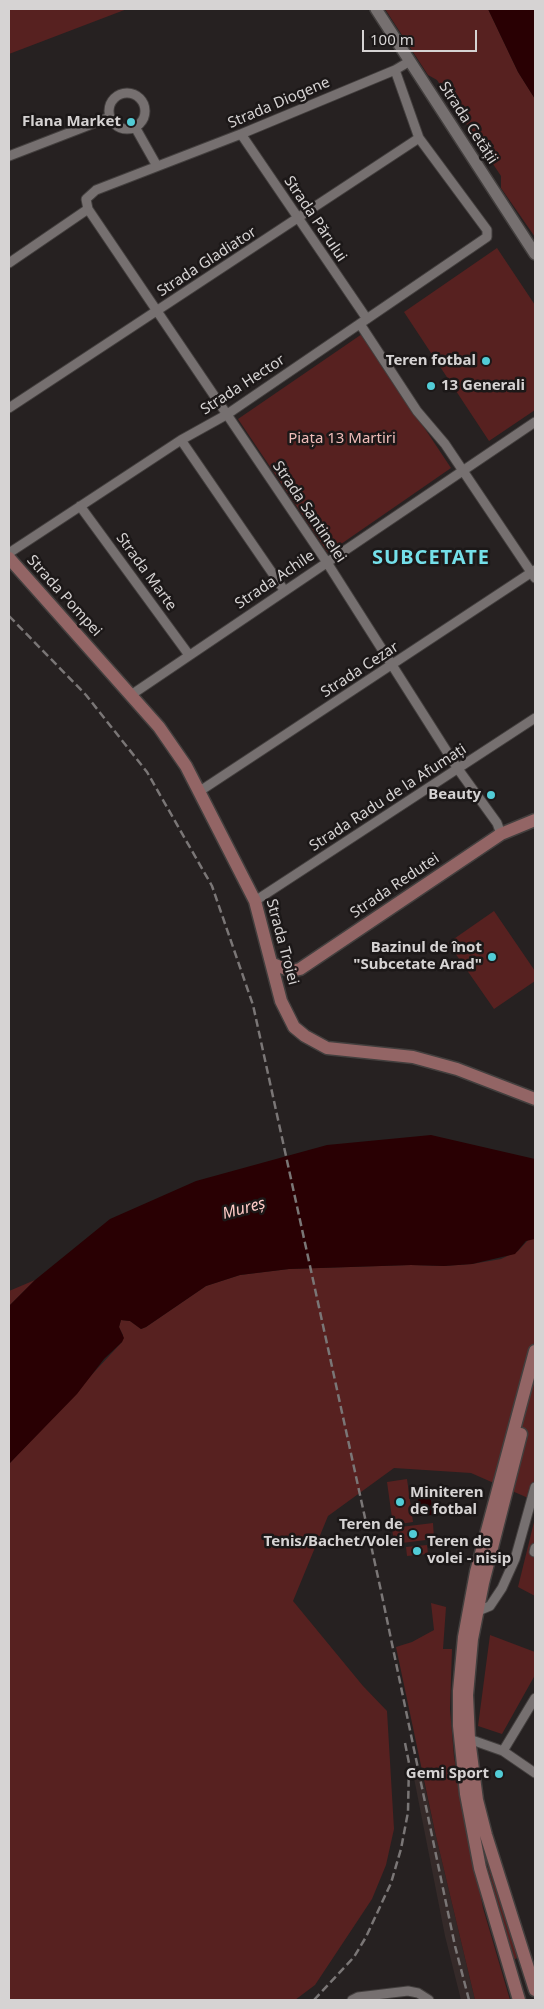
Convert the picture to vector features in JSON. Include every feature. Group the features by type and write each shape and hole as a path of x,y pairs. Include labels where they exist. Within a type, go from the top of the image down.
{"main road":[{"name":"Strada Pompei","path":"9,558 96,656"},
{"name":"Strada Troiei","path":"96,656 171,743 200,791 255,901 273,964 281,1001 294,1027 317,1044 337,1050 401,1054 431,1061 535,1100"},
{"name":"Strada Redutei","path":"273,964 291,971 300,969 501,834 535,820"},
{"path":"535,1351 500,1495 472,1638 467,1694 473,1778 482,1823 535,1990"},
{"path":"519,2000 480,1868 466,1794 458,1726 464,1637 476,1572 535,1381"}],"street":[{"name":"Strada Cetății","path":"376,9 535,254"},
{"name":"Strada Diogene","path":"88,209 86,199 96,190 241,134 395,70 410,61"},
{"path":"395,70 420,138"},
{"path":"124,94 135,95 140,98 145,108 143,119 135,127 130,129 118,127 110,117 109,107 114,98 124,94"},
{"path":"9,156 110,117"},
{"path":"135,127 157,166"},
{"name":"Strada Părului","path":"241,134 298,218 363,321"},
{"name":"Strada Gladiator","path":"9,408 420,138"},
{"name":"Strada Hector","path":"9,552 181,440 226,415 486,239 488,235 420,138"},
{"path":"9,263 88,209"},
{"name":"Strada Santinelei","path":"88,209 326,561 458,769 497,823 501,834"},
{"path":"363,321 417,411 463,469 534,574"},
{"name":"Strada Achile","path":"131,695 188,654 535,422"},
{"path":"181,440 284,590"},
{"name":"Strada Marte","path":"80,506 188,654"},
{"name":"Strada Cezar","path":"200,791 534,574"},
{"name":"Strada Radu de la Afumați","path":"255,901 535,718"},
{"path":"478,1611 490,1606 502,1588 515,1559 535,1487"},
{"path":"503,1751 535,1698"},
{"path":"469,1739 503,1751 535,1773"},
{"path":"352,2000 358,1997 377,1998 408,1991 418,1993 429,2000"}],"shaded area":[{"path":"421,1770 475,2000 461,2000 445,1936 413,1773"}],"green space":[{"path":"9,9 127,9 9,54"},
{"path":"385,9 488,9 518,72 535,99 535,237 501,188 501,176 437,80 428,75"},
{"name":"Teren fotbal","path":"497,248 535,305 535,410 489,441 404,312"},
{"name":"Piața 13 Martiri","path":"362,334 451,468 328,553 238,419"},
{"name":"Bazinul de înot \"Subcetate Arad\"","path":"494,911 535,971 535,981 494,1009 448,943"},
{"path":"529,1239 535,1239 535,1501 471,1473 394,1468 328,1516 293,1601 363,1686 387,1711 394,1829 386,1865 372,1899 315,1985 295,2000 9,2000 9,1464 122,1342 123,1335 119,1327 121,1320 130,1321 141,1329 206,1286 240,1275 289,1269 472,1264 501,1259 518,1251"},
{"path":"35,1280 9,1306 9,1291"},
{"name":"Miniteren de fotbal","path":"407,1479 413,1522 393,1525 387,1482"},
{"path":"535,1518 535,1596 518,1587"},
{"name":"Teren de Tenis/Bachet/Volei","path":"433,1523 434,1539 394,1544 392,1528"},
{"name":"Teren de volei - nisip","path":"427,1545 428,1554 407,1556 406,1547"},
{"path":"431,1603 446,1607 443,1649 452,1649 450,1709 454,1757 483,1908 510,2000 475,2000 435,1832 396,1647 412,1642 434,1630"},
{"path":"490,1635 535,1652 535,1675 502,1734 478,1726"},
{"path":"485,1856 519,1955 516,1959 512,1958 508,1946"}],"water":[{"path":"488,9 535,9 535,99 518,72"},
{"name":"Mureș","path":"431,1135 535,1159 535,1239 526,1241 515,1254 472,1264 289,1269 240,1275 206,1286 141,1329 130,1321 121,1320 119,1327 124,1338 122,1342 104,1359 77,1394 9,1464 9,1306 35,1280 110,1219 196,1181 327,1145"},
{"path":"429,1485 433,1515 420,1516 416,1487"}],"railway":[{"path":"9,616 86,695 147,772 212,886 253,1005 381,1591 455,1946 469,2000"},
{"path":"314,2000 354,1957 366,1937 391,1883 401,1849 408,1812 409,1763 405,1743"}],"place":[{"name":"Flana Market","path":"131,122"},
{"name":"Teren fotbal","path":"486,361"},
{"name":"13 Generali","path":"431,386"},
{"name":"Beauty","path":"491,795"},
{"name":"Bazinul de înot \"Subcetate Arad\"","path":"492,957"},
{"name":"Miniteren de fotbal","path":"400,1502"},
{"name":"Teren de Tenis/Bachet/Volei","path":"413,1534"},
{"name":"Teren de volei - nisip","path":"417,1551"},
{"name":"Gemi Sport","path":"499,1774"}],"district":[{"name":"SUBCETATE","path":"431,558"}]}
